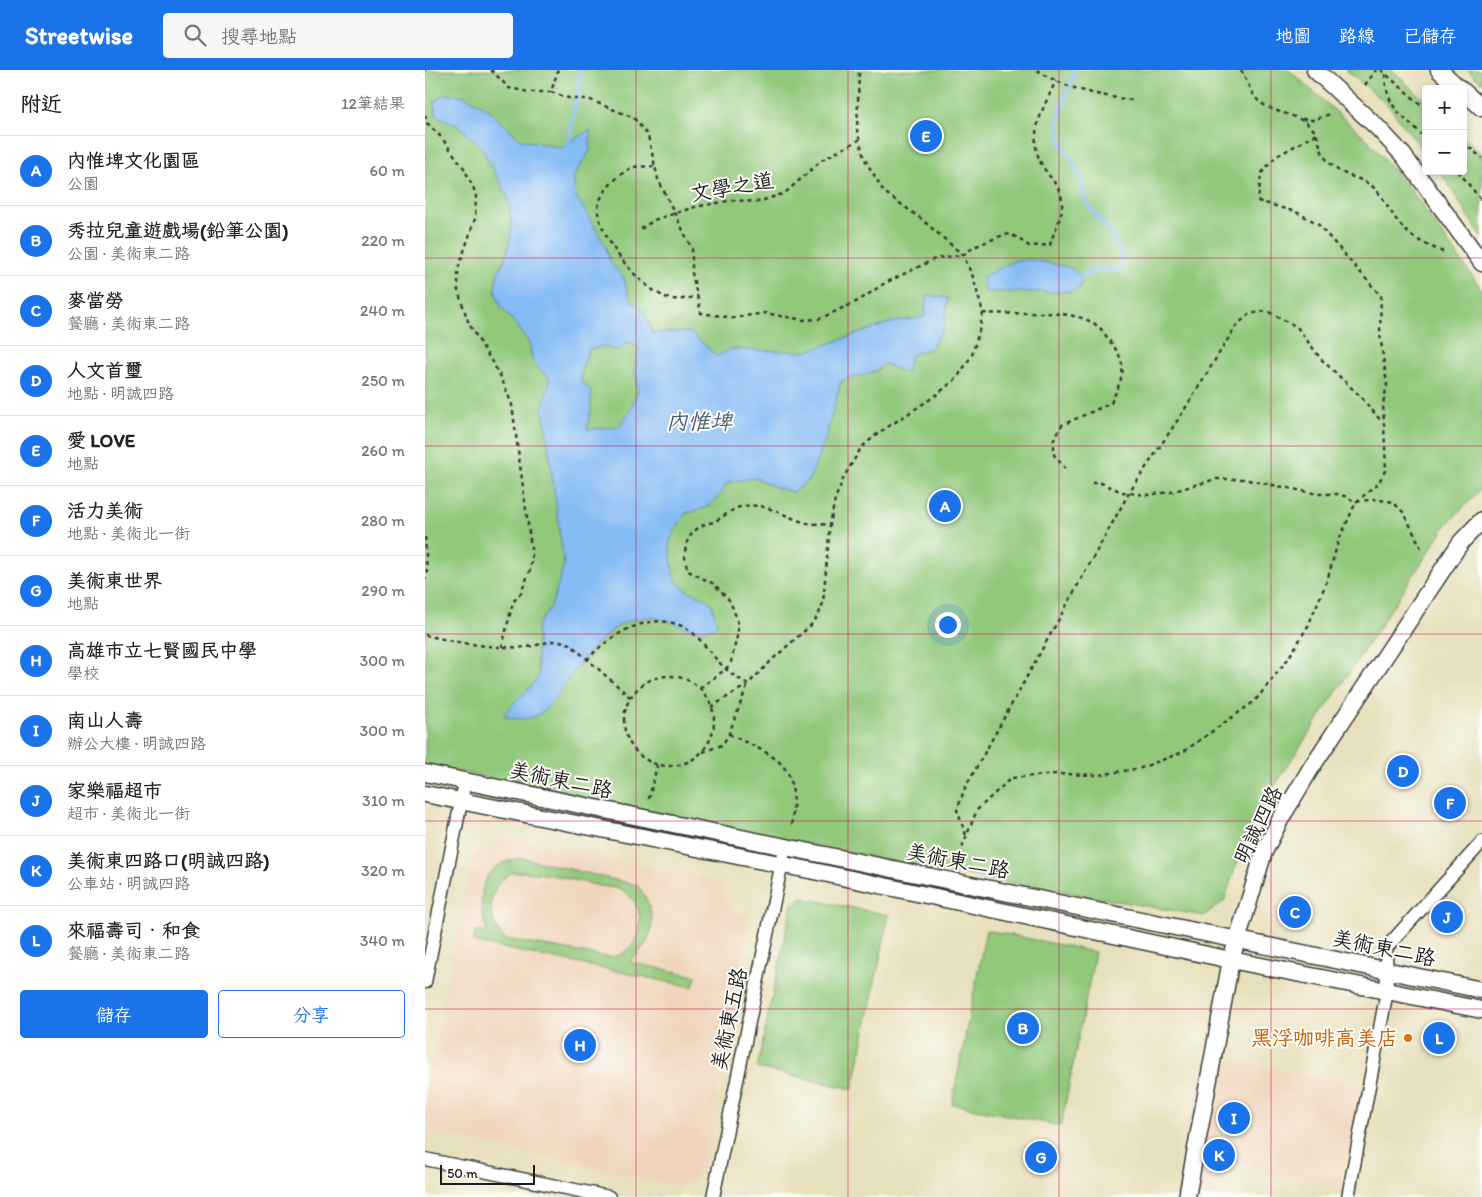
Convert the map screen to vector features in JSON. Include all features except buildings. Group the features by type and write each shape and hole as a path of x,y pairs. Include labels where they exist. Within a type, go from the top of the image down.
{"street":[{"path":"1315,70 1378,128 1403,155 1482,263"},
{"path":"1439,70 1456,85"},
{"path":"1467,95 1482,108"},
{"name":"明誠四路","path":"1187,1197 1231,960 1264,852 1280,820 1461,542 1482,520"},
{"name":"美術東二路","path":"425,773 1482,990"},
{"path":"425,982 465,782"},
{"name":"美術東二路","path":"425,794 782,865 1231,960 1482,1010"},
{"path":"1348,1197 1387,991 1385,970 1386,948 1482,842"},
{"name":"美術東五路","path":"713,1197 785,848"},
{"path":"425,1159 609,1197"}],"path":[{"path":"491,70 509,88 529,92 551,92 571,98 585,99 634,118 648,136 653,166 692,249 692,273 699,296 701,313 715,317 733,318 765,313 803,320 819,319 860,300 885,283 937,258 963,255 973,247 1003,235 1011,234 1017,240 1031,246 1050,245 1062,208 1060,192 1055,181 1043,167 1037,150 1036,126 1045,99 1056,80"},
{"path":"551,92 557,70"},
{"path":"711,707 748,684 811,625 818,616 823,603 830,525 835,499 844,477 861,448 877,434 935,396 957,378 972,355 983,313 973,277 963,255 919,217 884,192 864,158 857,130 859,70"},
{"path":"1037,70 1056,80 1095,95 1132,100"},
{"path":"1241,70 1256,98 1268,107 1300,119 1313,120 1330,114"},
{"path":"1365,85 1376,70"},
{"path":"1381,70 1422,106"},
{"path":"1385,74 1386,92 1392,106 1422,134"},
{"path":"425,115 427,123 441,137 464,168 475,194 475,220 458,269 458,291 469,324 501,377 512,405 532,555 530,570 521,593 513,602 502,647"},
{"path":"1300,119 1312,128 1323,155 1334,167 1349,177 1371,185 1411,236 1443,252"},
{"path":"956,862 977,810 1011,778 1056,774 1099,775 1141,768 1183,752 1255,700 1288,659 1308,626 1356,502 1378,484 1386,469 1383,404 1387,385 1380,334 1381,296 1317,223 1296,212 1258,201 1261,174 1275,157 1316,134"},
{"name":"文學之道","path":"641,229 654,220 695,207 733,200 758,202 785,193 822,160 859,140"},
{"path":"1467,145 1482,158"},
{"path":"653,166 633,167 613,182 599,200 597,211 604,231 622,260 638,277 665,297 683,300 699,296"},
{"path":"1461,175 1482,201"},
{"path":"967,836 957,810 965,788 1129,493 1183,412 1236,326 1249,314 1267,311 1297,327 1321,358 1360,396 1383,424"},
{"path":"983,313 1053,313 1083,318 1099,327 1119,356 1123,375 1111,403 1062,425 1054,438 1054,455 1065,468"},
{"path":"1092,483 1101,483 1129,493 1147,496 1216,479 1243,479 1318,494 1340,494 1356,502 1374,499 1393,502 1404,514 1421,548"},
{"path":"700,688 725,669 731,662 738,632 737,619 730,601 714,584 688,571 683,557 685,545 694,533 703,524 712,522 732,508 749,506 760,506 806,522 830,525"},
{"path":"425,537 427,573 425,579"},
{"path":"587,660 594,652 629,627 646,622 660,622 687,630 702,642 725,669 748,684"},
{"path":"425,635 451,641 502,647 525,647 541,644 553,639 561,640 570,644 631,698"},
{"path":"702,752 710,740 714,727 711,707 700,688 682,678 663,676 650,680 639,688 631,698 625,710 624,724 627,738 634,750 645,760 657,765 681,765 702,752 722,745 729,734 748,684"},
{"path":"729,734 771,754 786,767 792,781 795,800 791,828"},
{"path":"649,799 657,765"}],"shaded area":[{"path":"500,835 723,883 728,902 744,917 747,926 702,1175 680,1187 431,1132 425,1124 425,1101 472,859 478,853 484,853"},
{"path":"1202,1055 1362,1086 1341,1186 1220,1161 1213,1197 1176,1197"}],"green space":[{"path":"425,70 1289,70 1368,140 1416,197 1482,290 1482,488 1447,524 1252,820 1224,901 1204,916 919,867 425,765"},
{"path":"1346,70 1392,70 1422,98 1422,149 1387,104"},
{"path":"1467,70 1482,70 1482,83"},
{"path":"1467,140 1482,154 1482,238 1443,175 1467,175"},
{"path":"523,858 637,885 649,906 652,925 650,935 645,944 629,962 696,976 693,987 473,942 475,931 487,933 482,907 484,884 489,874 508,861","holes":["513,872 557,876 622,891 632,898 638,908 640,919 635,941 619,955 607,957 505,939 498,931 491,912 493,894 497,885 504,878"]},
{"path":"802,898 889,915 853,1089 757,1068 792,904"},
{"path":"986,930 1095,952 1061,1126 952,1104"}],"water":[{"name":"內惟埤","path":"445,94 463,95 488,109 520,139 561,148 590,130 590,151 573,177 576,196 605,245 611,263 624,279 629,297 645,313 652,333 690,332 717,356 731,349 805,352 892,322 924,317 927,295 948,298 944,327 931,348 911,355 906,373 885,364 874,372 841,381 825,441 809,480 793,492 775,487 756,478 728,482 707,507 686,513 669,543 674,579 686,590 703,597 712,604 717,625 706,630 695,630 659,619 645,617 630,621 613,630 596,645 585,656 552,703 537,715 528,718 517,719 504,716 539,676 537,626 552,604 564,565 543,406 550,379 532,361 530,345 517,325 501,307 495,290 497,275 507,253 512,226 507,195 481,147 459,126 437,116 433,103","holes":["629,342 639,348 635,367 638,390 629,413 618,427 587,429 591,409 591,390 581,382 582,368 589,349 604,346 616,351"]},
{"path":"1033,260 1057,264 1074,270 1080,277 1080,288 1069,292 985,292 982,277 1014,261"}],"waterway":[{"path":"569,143 581,70"},
{"path":"1075,70 1063,103 1059,120 1059,137 1078,170 1087,203 1117,243 1121,260 1119,269 1092,271 1081,278"}],"place":[{"name":"愛 LOVE","path":"926,136"},
{"name":"內惟埤文化園區","path":"945,506"},
{"name":"人文首璽","path":"1403,771"},
{"name":"活力美術","path":"1450,803"},
{"name":"麥當勞","path":"1295,912"},
{"name":"家樂福超市","path":"1447,917"},
{"name":"秀拉兒童遊戲場(鉛筆公園)","path":"1023,1028"},
{"name":"黑浮咖啡高美店","path":"1408,1038"},
{"name":"來福壽司‧和食","path":"1439,1038"},
{"name":"高雄市立七賢國民中學","path":"580,1045"},
{"name":"南山人壽","path":"1234,1118"},
{"name":"美術東四路口(明誠四路)","path":"1219,1155"},
{"name":"美術東世界","path":"1041,1157"}]}
